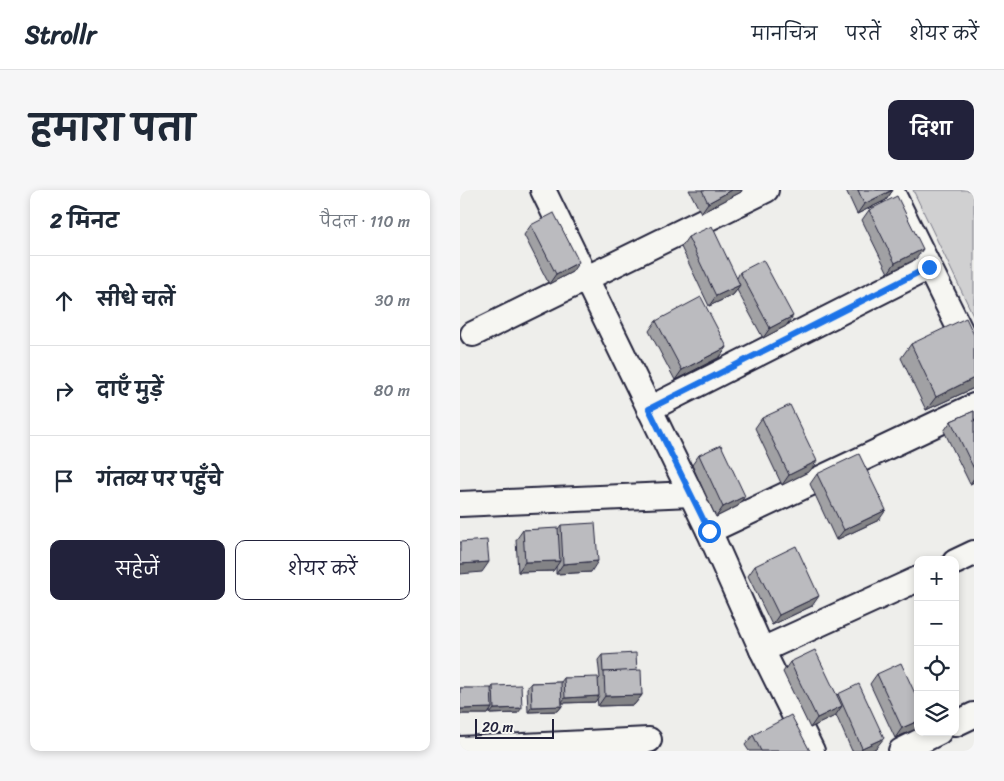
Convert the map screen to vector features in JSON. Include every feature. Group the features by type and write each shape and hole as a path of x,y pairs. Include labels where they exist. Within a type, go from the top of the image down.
{"street":[{"path":"542,190 709,531 762,650 812,751"},
{"path":"473,334 766,190"},
{"path":"891,190 974,358"},
{"path":"649,409 929,267"},
{"path":"709,531 974,406"},
{"path":"460,504 691,494"},
{"path":"959,560 974,553"},
{"path":"762,650 914,581"},
{"path":"959,722 974,714"},
{"path":"901,751 931,736"},
{"path":"460,749 650,740"}],"shaded area":[{"path":"913,190 974,190 974,317"}],"building":[{"path":"702,190 732,190 708,203"},
{"path":"858,190 892,190 864,204"},
{"path":"897,196 923,249 895,263 869,210"},
{"path":"554,213 579,262 556,274 531,225"},
{"path":"712,226 740,285 716,296 688,237"},
{"path":"763,260 793,316 770,328 740,272"},
{"path":"701,297 727,347 682,370 656,321"},
{"path":"966,318 974,335 974,378 936,397 911,344"},
{"path":"790,405 817,461 789,475 762,418"},
{"path":"974,411 974,469 951,421"},
{"path":"721,445 745,496 723,507 699,455"},
{"path":"859,454 886,510 844,530 817,474"},
{"path":"595,523 598,561 563,564 561,525"},
{"path":"558,528 560,561 525,562 523,530"},
{"path":"487,540 489,562 460,564 460,542"},
{"path":"796,546 819,596 779,615 755,566"},
{"path":"815,650 842,706 817,718 790,662"},
{"path":"636,653 637,671 603,672 602,655"},
{"path":"901,663 914,691 914,723 902,728 877,674"},
{"path":"641,670 642,695 605,696 604,672"},
{"path":"598,677 599,696 565,698 564,678"},
{"path":"561,682 562,706 532,707 531,683"},
{"path":"859,684 884,738 862,748 838,694"},
{"path":"521,685 522,708 494,709 493,686"},
{"path":"460,688 491,688 492,708 460,709"},
{"path":"791,715 810,751 761,751 753,735"}],"route":[{"path":"709,531 649,409 929,267"}]}
